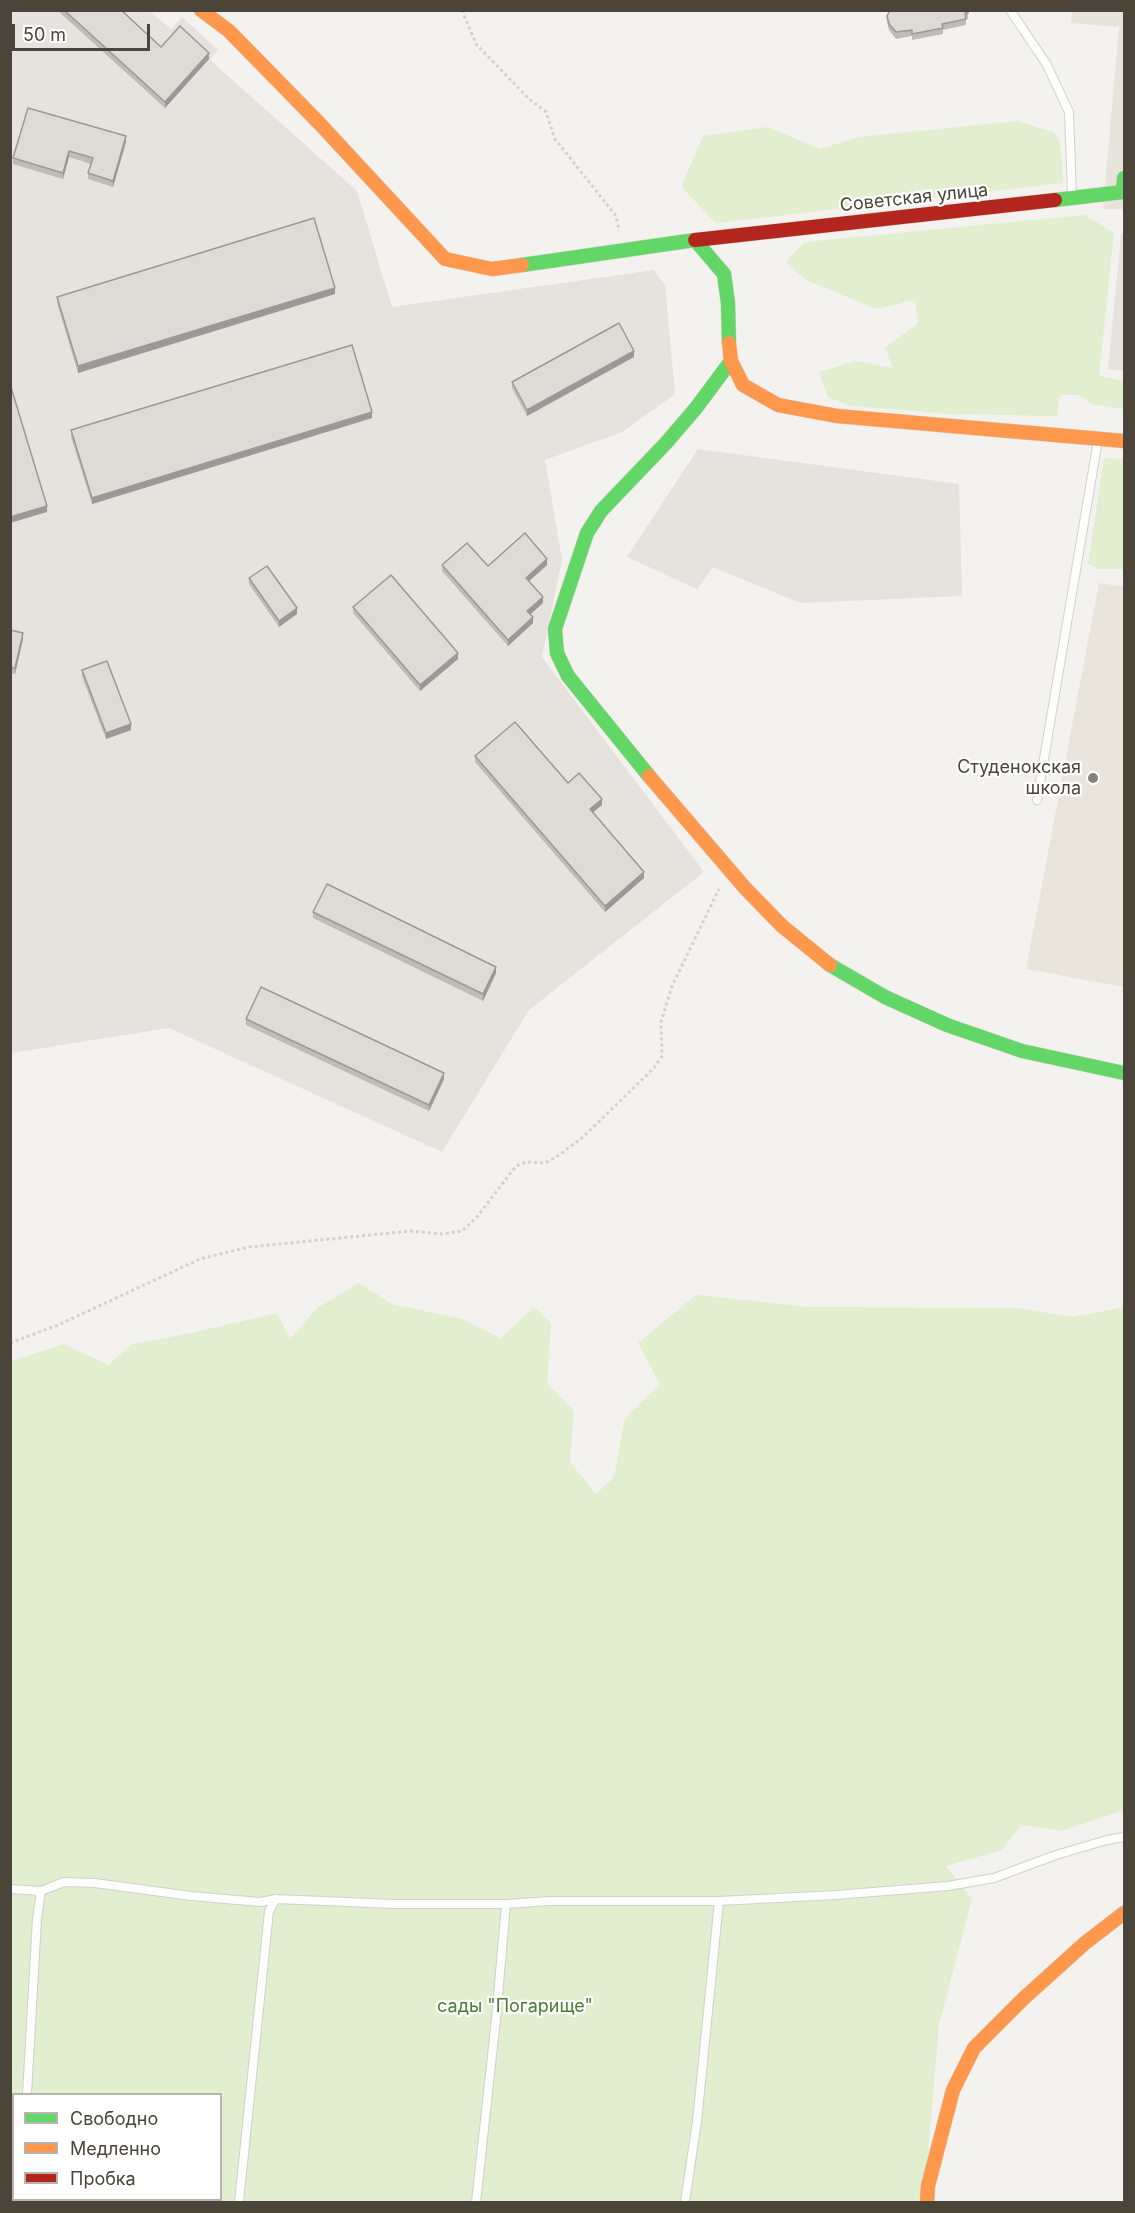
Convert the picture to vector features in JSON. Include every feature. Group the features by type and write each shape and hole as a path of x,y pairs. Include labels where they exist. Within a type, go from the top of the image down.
{"street":[{"name":"Советская улица","path":"201,10 229,31 320,124 445,258 492,269 695,240 1124,192 1125,178"},
{"path":"695,240 724,274 731,361 743,385 778,405 837,416 1125,441"},
{"path":"731,361 666,443 601,511 586,533 555,629 557,653 568,676 693,829 745,888 782,926 830,964 885,996 947,1025 1022,1051 1125,1073"},
{"path":"927,2202 928,2186 954,2090 974,2048 1084,1943 1125,1913"}],"lane":[{"path":"1010,10 1047,65 1068,112 1072,198"},
{"path":"1037,800 1098,439"},
{"path":"10,1889 41,1891 64,1882 95,1883 260,1902 276,1899 393,1904 719,1901 948,1886 994,1878 1056,1855 1125,1837"},
{"path":"27,2093 37,1919 41,1891"},
{"path":"239,2202 269,1911 276,1899"},
{"path":"685,2202 697,2121 719,1901"},
{"path":"476,2202 506,1904"}],"path":[{"path":"462,10 476,44 529,99 546,112 555,139 616,216 622,251"},
{"path":"10,1343 58,1325 200,1259 249,1247 411,1231 442,1234 462,1231 477,1217 516,1166 526,1162 545,1163 556,1157 582,1138 654,1068 662,1056 662,1022 672,986 719,888"}],"shaded area":[{"path":"11,11 149,11 171,29 182,17 218,50 210,60 357,191 392,307 654,270 665,286 675,394 622,432 545,460 562,560 542,657 704,872 529,1010 442,1152 169,1028 11,1053"},
{"path":"1072,11 1124,11 1124,209 1103,209 1119,27 1071,23"},
{"path":"1121,234 1124,234 1124,371 1108,369"},
{"path":"698,449 959,484 962,596 800,603 713,567 697,589 627,557"},
{"name":"Студенокская школа","path":"1099,583 1124,587 1124,987 1026,969"}],"green space":[{"path":"1017,121 1053,132 1059,140 1063,183 716,223 681,187 703,136 768,127 820,149 859,137"},
{"path":"1085,215 1114,233 1099,376 1124,381 1124,409 1095,405 1078,395 1060,395 1057,416 950,414 851,406 828,397 819,372 856,361 893,368 885,348 918,323 915,300 876,309 806,280 785,262 805,242"},
{"path":"1104,458 1124,459 1124,569 1098,569 1088,563"},
{"name":"сады \"Погарище\"","path":"359,1283 392,1304 462,1319 501,1338 534,1307 551,1323 547,1384 574,1411 570,1462 596,1494 614,1477 625,1418 660,1384 638,1343 696,1295 811,1307 1016,1308 1073,1317 1124,1307 1124,1810 1062,1831 1021,1825 1002,1850 946,1866 972,1899 939,2025 924,2202 11,2202 11,1361 64,1344 108,1365 132,1344 277,1313 290,1339 317,1308"}],"building":[{"path":"64,10 121,10 161,47 180,26 209,53 165,102"},
{"path":"890,10 968,10 968,13 965,13 966,19 942,24 943,28 912,34 912,30 896,32 889,24 887,16"},
{"path":"28,108 126,136 113,181 88,173 93,158 69,151 63,173 13,158"},
{"path":"314,218 335,288 78,366 57,297"},
{"path":"619,323 634,351 527,410 512,382"},
{"path":"352,345 372,412 92,498 71,430"},
{"path":"10,384 47,506 10,517"},
{"path":"525,533 547,559 526,578 543,597 527,611 533,617 508,640 442,565 467,543 488,566"},
{"path":"267,566 297,608 279,621 249,578"},
{"path":"391,575 458,653 420,685 353,607"},
{"path":"10,630 23,633 15,668 10,667"},
{"path":"107,661 131,724 106,733 82,670"},
{"path":"515,722 568,783 579,773 602,799 590,809 644,872 605,906 475,756"},
{"path":"327,884 496,967 483,994 313,912"},
{"path":"261,987 444,1073 429,1105 246,1019"}],"traffic: fast":[{"path":"1055,200 1123,192 1124,178"},
{"path":"522,265 695,240 724,274 728,303 729,343"},
{"path":"649,776 568,676 557,653 555,629 587,533 601,511 666,443 731,361"},
{"path":"830,965 885,997 947,1025 1022,1051 1124,1073"}],"traffic: slow":[{"path":"201,10 229,31 320,124 445,259 492,269 522,265"},
{"path":"729,343 731,361 743,385 778,405 837,416 1124,441"},
{"path":"649,776 745,888 782,926 830,965"},
{"path":"927,2202 928,2186 953,2090 974,2048 1023,1999 1085,1943 1124,1913"}],"traffic: jam":[{"path":"695,240 1055,200"}],"place":[{"name":"Студенокская школа","path":"1093,778"}]}
